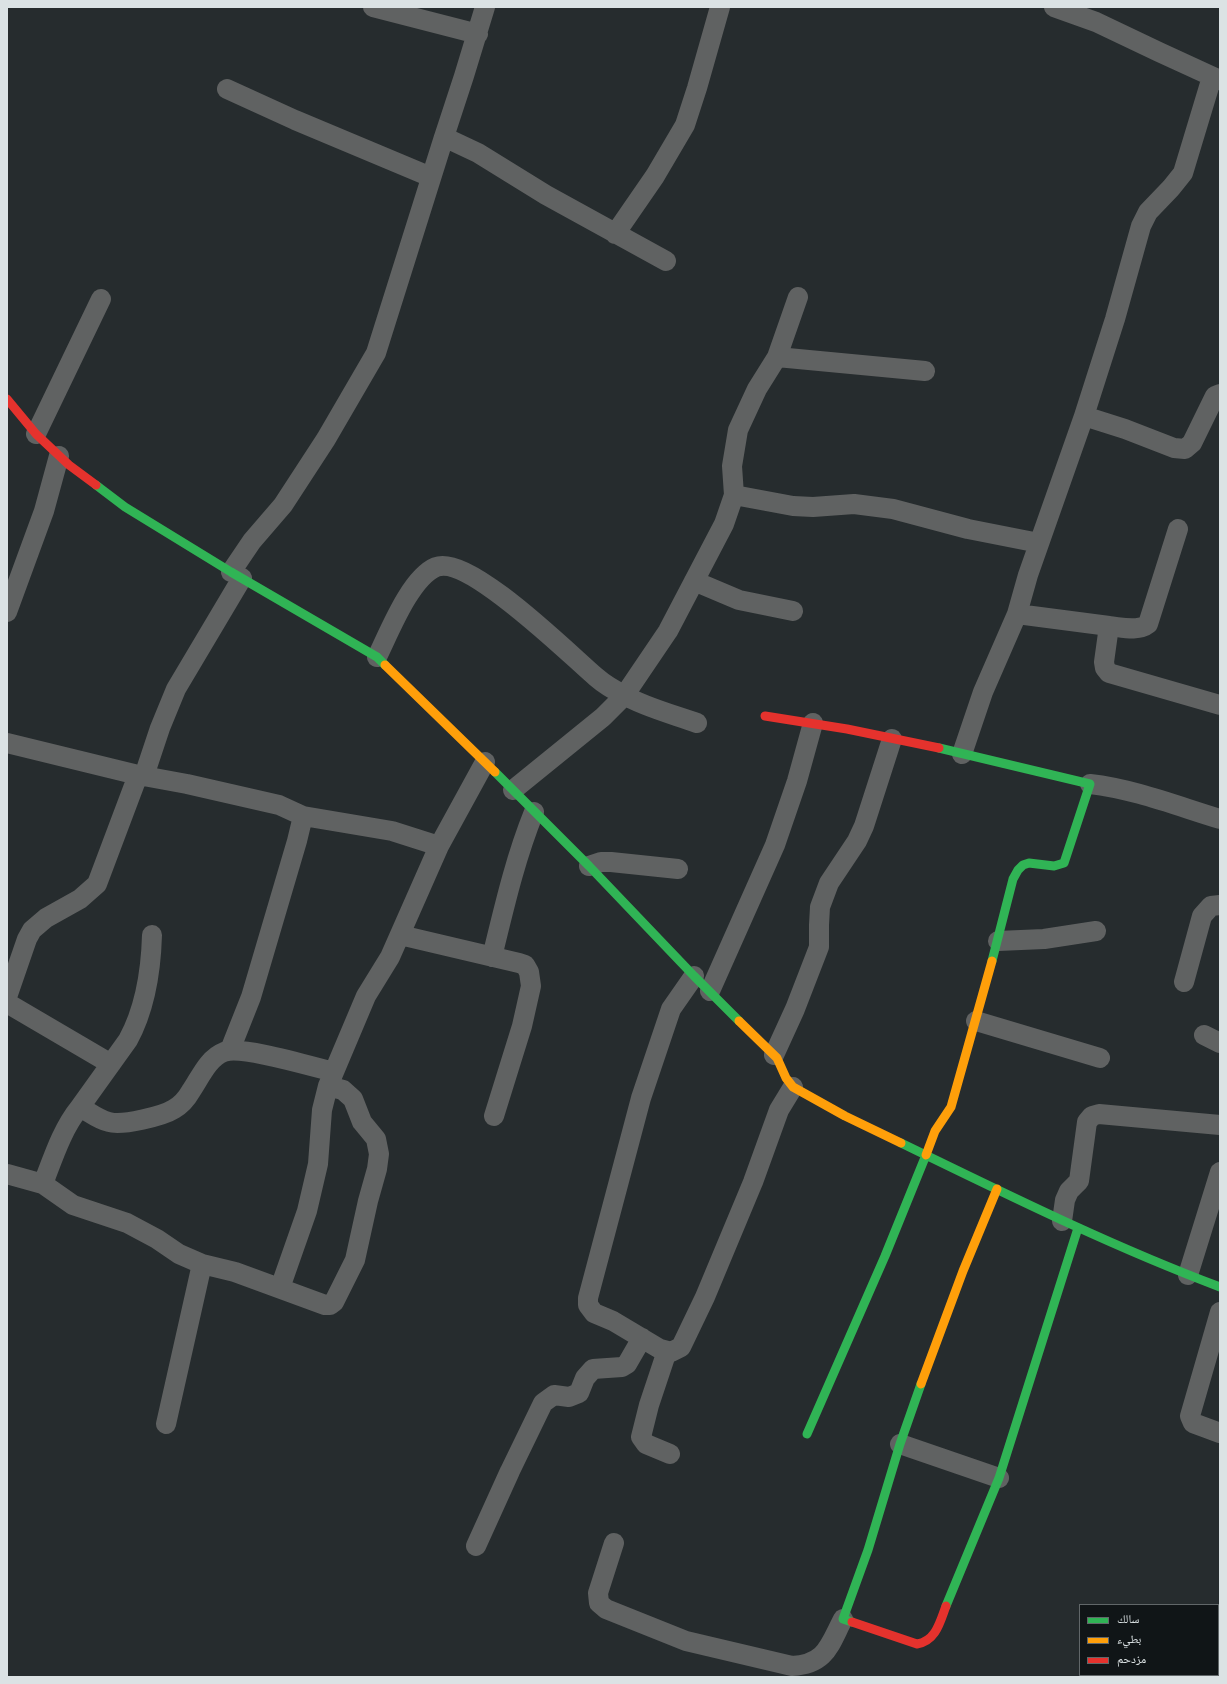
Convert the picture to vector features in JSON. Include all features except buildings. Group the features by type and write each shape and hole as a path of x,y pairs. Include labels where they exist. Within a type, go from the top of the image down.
{"street":[{"path":"373,7 478,34"},
{"path":"7,997 27,939 32,930 46,918 80,899 97,884 176,689 236,575 252,541 283,505 326,440 376,353 431,176 478,34 485,7"},
{"path":"615,234 655,176 685,125 700,81 720,7"},
{"path":"962,754 983,692 1017,614 1039,543 1084,416 1115,319 1141,226 1148,212 1183,173 1216,78 1096,22 1054,7"},
{"path":"227,89 295,120 431,176"},
{"path":"444,137 478,153 546,195 666,261"},
{"path":"513,790 603,717 624,696 668,631 724,524 734,495 732,466 738,430 757,389 778,357 798,297"},
{"path":"36,434 101,299"},
{"path":"778,357 925,371"},
{"path":"1084,416 1125,429 1174,448 1185,449 1192,443 1214,396 1220,394"},
{"path":"7,399 36,434 59,456 125,507 236,575 377,657 589,866 694,976 774,1055 780,1062 786,1078 793,1087 845,1116 1070,1224 1188,1275 1220,1287"},
{"path":"7,612 35,538 59,456"},
{"path":"734,495 793,506 813,508 854,504 893,509 968,528 1039,543"},
{"path":"1017,614 1108,626 1142,628 1148,624 1178,529"},
{"path":"377,657 401,608 414,588 429,571 438,566 446,566 460,570 498,593 521,610 597,678 624,696 697,724"},
{"path":"694,581 739,600 793,611"},
{"path":"1108,626 1104,662 1105,668 1109,673 1220,705"},
{"path":"765,716 813,723 892,739 1090,784 1106,786 1148,796 1220,819"},
{"path":"710,991 775,845 797,781 813,723"},
{"path":"774,1055 795,1009 819,946 820,907 829,883 858,841 892,739"},
{"path":"7,743 141,775 279,805 303,816 392,830 439,846"},
{"path":"280,1288 306,1211 318,1164 322,1110 331,1079 366,996 390,957 439,846 485,762"},
{"path":"807,1434 885,1256 938,1127 951,1107 998,941 1013,879 1023,865 1029,863 1054,866 1064,864 1090,784"},
{"path":"492,957 510,880 522,842 534,812"},
{"path":"230,1050 251,997 297,842 303,816"},
{"path":"589,866 601,862 611,862 678,869"},
{"path":"1184,982 1202,916 1211,906 1220,905"},
{"path":"998,941 1044,939 1096,931"},
{"path":"43,1184 71,1117 111,1064 134,1029 151,959 152,935"},
{"path":"400,935 525,965 529,972 531,986 522,1026 494,1116"},
{"path":"694,976 671,1009 641,1098 588,1298 588,1305 591,1311 613,1321 660,1349 667,1351 677,1350 681,1347 705,1297 752,1182 779,1110 793,1087"},
{"path":"7,1003 111,1064"},
{"path":"976,1021 1100,1058"},
{"path":"7,1174 43,1184 73,1205 127,1223 157,1239 179,1254 202,1264 235,1272 325,1305 330,1305 334,1302 353,1264 359,1247 368,1202 377,1168 379,1147 376,1139 362,1122 353,1098 331,1079 264,1055 230,1050 223,1052 211,1061 190,1092 174,1109 122,1124 109,1122 80,1107"},
{"path":"843,1619 917,1644 924,1643 931,1638 936,1631 999,1478 1070,1224 1065,1200 1068,1191 1078,1180 1087,1122 1092,1116 1099,1114 1220,1125"},
{"path":"1188,1275 1220,1172"},
{"path":"614,1543 598,1593 599,1603 606,1609 686,1641 792,1666 807,1665 816,1661 828,1649 843,1619 868,1550 900,1444 949,1307 997,1189"},
{"path":"166,1424 202,1264"},
{"path":"1220,1312 1190,1416 1193,1423 1220,1433"},
{"path":"476,1546 543,1403 554,1395 569,1397 579,1393 586,1378 593,1369 622,1367 627,1364 642,1338"},
{"path":"667,1351 649,1405 641,1436 646,1444 670,1454"},
{"path":"900,1444 999,1478"}],"traffic: fast":[{"path":"96,485 125,507 231,572 377,657 385,665"},
{"path":"939,748 1090,784 1064,863 1054,866 1029,863 1023,865 1013,879 992,961"},
{"path":"495,772 589,866 739,1021"},
{"path":"901,1143 1099,1237 1220,1287"},
{"path":"807,1434 885,1256 926,1155"},
{"path":"946,1606 999,1478 1078,1228"},
{"path":"852,1622 843,1619 868,1550 900,1444 921,1384"}],"traffic: slow":[{"path":"385,665 495,772"},
{"path":"926,1155 935,1131 951,1107 992,961"},
{"path":"739,1021 777,1058 786,1078 793,1087 845,1116 901,1143"},
{"path":"921,1384 963,1271 997,1189"}],"traffic: jam":[{"path":"7,399 36,434 69,465 96,485"},
{"path":"765,716 847,729 939,748"},
{"path":"852,1622 917,1644 929,1639 933,1635 946,1606"}]}
